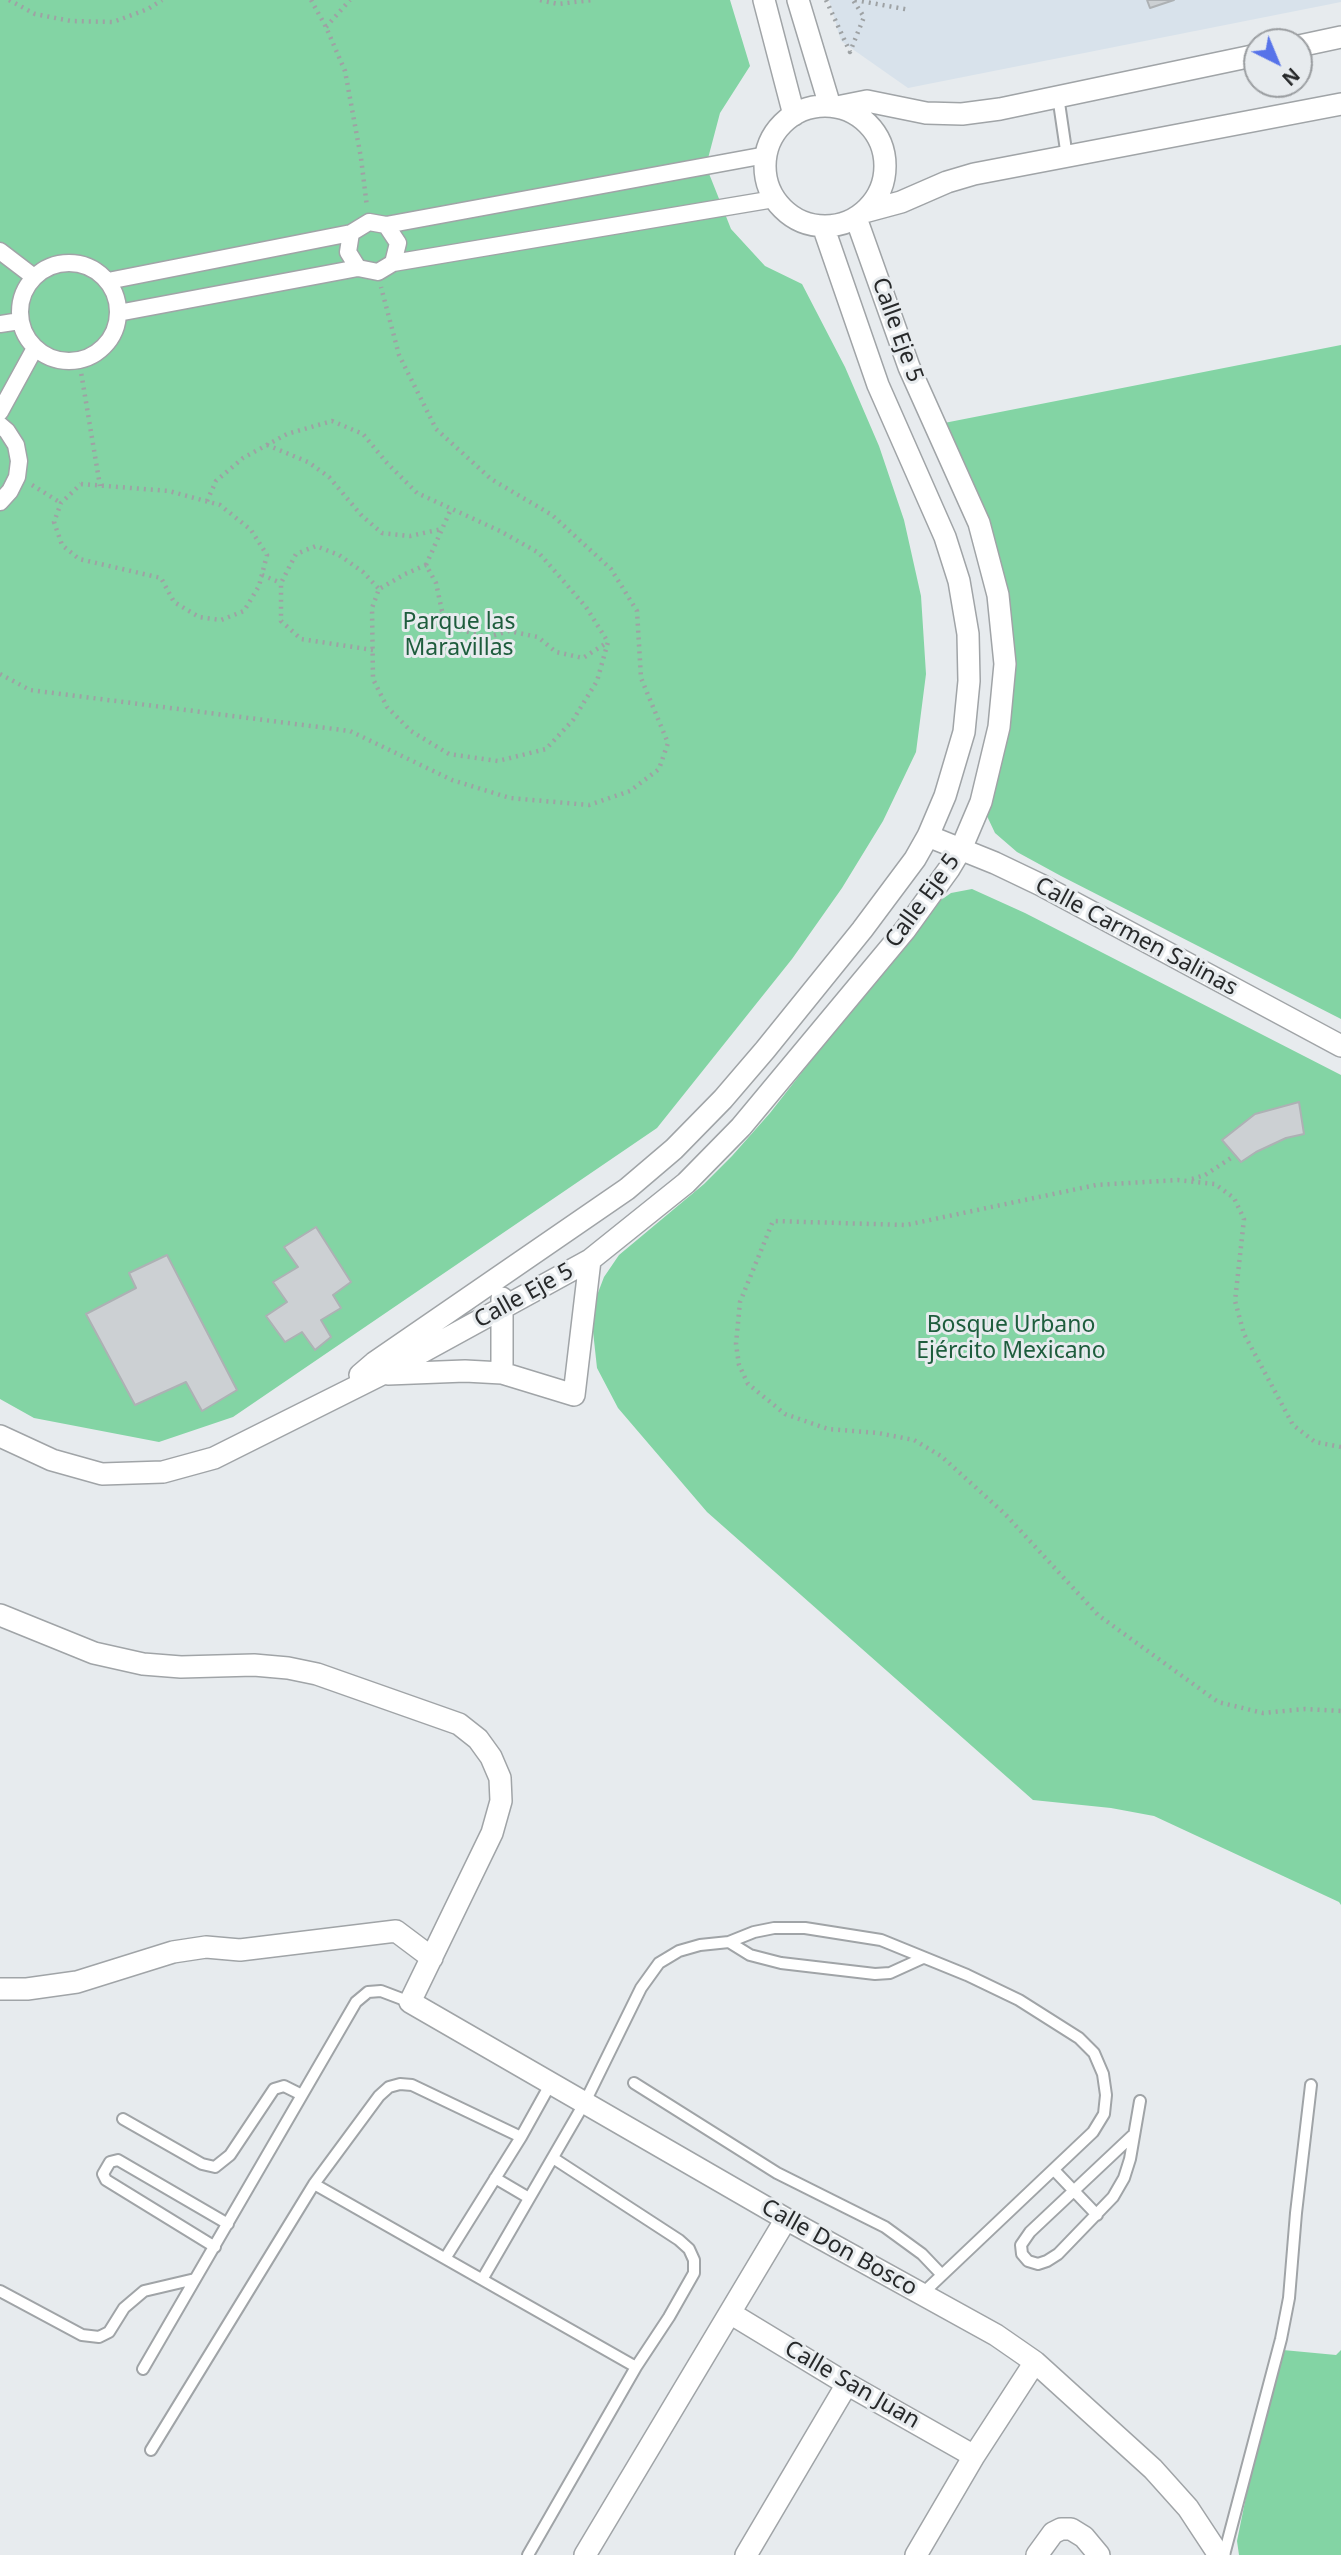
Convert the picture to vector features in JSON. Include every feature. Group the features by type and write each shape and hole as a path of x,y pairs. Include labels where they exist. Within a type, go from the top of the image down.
{"street":[{"path":"764,0 794,114"},
{"path":"798,0 834,107"},
{"path":"1313,43 1341,37"},
{"path":"1243,58 1000,109 962,114 926,113 867,100 834,107 811,107 794,114 781,125 771,139 766,155 766,178 774,199 787,213 804,223 823,226 840,224 974,174 1341,104"},
{"path":"834,107 855,114 870,126 880,142 885,161 883,180 876,197 860,215"},
{"path":"108,281 351,233 369,222 386,225 766,155"},
{"path":"118,313 358,268 378,272 393,263 774,199"},
{"name":"Calle Eje 5","path":"378,1368 501,1309 590,1260 686,1183 741,1127 905,930 961,849 981,802 999,727 1004,664 998,595 979,523 909,367 860,215"},
{"path":"386,225 398,243 393,263"},
{"name":"Calle Eje 5","path":"378,1368 505,1273 627,1189 674,1149 723,1099 862,930 915,859 945,796 964,732 969,681 968,634 961,594 945,537 878,385 823,226"},
{"path":"351,233 348,252 358,268"},
{"path":"0,251 34,277"},
{"path":"63,263 80,263 95,270 108,281 116,296 118,313 115,330 106,344 94,355 63,361 48,357 35,348 25,336 20,321 24,290 34,277 46,268 63,263"},
{"path":"0,324 20,321"},
{"path":"0,412 35,348"},
{"path":"0,425 8,431 16,445 19,461 17,477 0,502"},
{"name":"Calle Carmen Salinas","path":"928,836 1041,885 1341,1046"},
{"path":"0,1436 52,1460 102,1474 163,1472 214,1458 337,1395 378,1368 502,1373 574,1395 590,1260"},
{"path":"502,1373 501,1309 505,1273"},
{"path":"0,1615 94,1653 143,1664 181,1667 254,1665 288,1668 328,1678 459,1724 478,1739 491,1757 500,1778 501,1801 492,1833 410,2002"},
{"path":"0,1989 27,1989 77,1982 173,1952 205,1947 240,1950 396,1931 432,1958"},
{"name":"Calle Don Bosco","path":"410,2002 786,2219 996,2335 1035,2362 1153,2469 1188,2508 1222,2555"},
{"path":"585,2555 786,2219"},
{"name":"Calle San Juan","path":"730,2313 974,2456"},
{"path":"916,2555 974,2456 1035,2362"},
{"path":"746,2555 848,2384"},
{"path":"1037,2555 1045,2541 1061,2529 1071,2529 1084,2537 1099,2555"}],"lane":[{"path":"1058,96 1067,157"},
{"path":"483,2278 585,2102 640,1988 659,1963 679,1951 700,1945 729,1942 754,1932 774,1928 804,1928 881,1940 967,1975 1019,2000 1079,2038 1094,2053 1103,2074 1106,2095 1104,2114 1093,2132 922,2294"},
{"path":"729,1942 750,1955 781,1963 875,1974 890,1973 923,1958"},
{"path":"143,2369 356,2002 368,1992 382,1991 410,2002"},
{"path":"446,2257 521,2137 551,2083"},
{"path":"634,2083 777,2173 885,2227 922,2254 942,2275"},
{"path":"151,2450 314,2183 379,2096 400,2084 412,2085 521,2137"},
{"path":"1222,2555 1281,2339 1289,2298 1311,2085"},
{"path":"122,2119 202,2164 215,2167 230,2155 274,2089 284,2086 302,2095"},
{"path":"1132,2137 1030,2232 1021,2245 1022,2254 1028,2261 1038,2264 1058,2254 1113,2197 1124,2178 1130,2159 1140,2101"},
{"path":"528,2555 636,2367 694,2273 694,2260 689,2249 679,2240 553,2158"},
{"path":"215,2246 106,2180 103,2174 110,2162 118,2160 228,2224"},
{"path":"1054,2170 1097,2215"},
{"path":"495,2178 529,2198"},
{"path":"314,2183 636,2367"},
{"path":"0,2291 82,2334 99,2337 109,2332 124,2308 144,2291 195,2280"}],"path":[{"path":"9,0 35,14 71,21 113,22 148,9 162,0"},
{"path":"311,0 345,71 362,158 369,222"},
{"path":"326,27 351,0"},
{"path":"540,0 558,4 592,0"},
{"path":"826,0 850,52 864,17 854,0"},
{"path":"854,0 909,10"},
{"path":"0,674 30,690 350,731 452,780 510,798 589,805 630,791 659,769 668,743 641,678 637,611 611,569 572,533 552,516 491,479 436,429 399,355 378,272"},
{"path":"79,360 100,485"},
{"path":"207,501 216,481 243,458 287,434 332,421 363,434 417,493 500,531 539,554 586,607 607,642 597,681 573,720 546,749 498,761 449,754 411,731 387,707 373,679 372,608 379,589 426,565 451,509"},
{"path":"266,445 308,462 329,477 362,516 382,533 410,536 442,529"},
{"path":"17,477 61,503"},
{"path":"81,484 169,491 207,501 220,505 251,530 267,555 259,586 244,611 221,620 199,617 174,602 161,578 79,559 62,545 54,523 61,503 81,484"},
{"path":"373,650 301,639 281,621 281,583 296,554 316,546 339,555 363,572 379,589"},
{"path":"426,565 436,583 442,611 461,630 488,637 509,632 538,637 556,652 583,658 607,642"},
{"path":"262,575 281,583"},
{"path":"1188,1181 1205,1175 1231,1158"},
{"path":"1341,1447 1315,1442 1293,1425 1244,1335 1235,1301 1244,1219 1234,1198 1215,1184 1188,1181 1096,1185 906,1225 772,1221 740,1302 736,1344 739,1365 748,1384 785,1414 828,1429 878,1433 914,1440 941,1455 1005,1514 1098,1615 1218,1702 1263,1713 1305,1709 1341,1712"}],"shaded area":[{"path":"829,0 1341,2 908,88 841,41"}],"green space":[{"name":"Parque las Maravillas","path":"0,0 730,0 750,66 720,113 706,166 731,229 765,266 802,284 845,367 879,446 904,520 921,596 926,674 916,752 883,821 842,888 792,959 657,1128 233,1417 159,1442 34,1418 0,1399"},
{"path":"1341,345 1341,1019 1061,876 1017,852 995,833 986,814 1008,659 939,424"},
{"name":"Bosque Urbano Ejército Mexicano","path":"972,889 1025,913 1341,1075 1341,1905 1154,1816 1111,1808 1033,1800 707,1512 618,1408 597,1368 592,1322 596,1298 604,1277 619,1255 704,1184 732,1156 770,1113 931,907 951,893"},
{"path":"1283,2350 1336,2355 1341,2350 1341,2555 1239,2555 1237,2541 1262,2418"}],"building":[{"path":"1147,0 1174,0 1150,8"},
{"path":"1299,1102 1304,1134 1286,1138 1241,1162 1222,1140 1255,1114"},
{"path":"316,1227 351,1282 333,1295 341,1308 321,1320 331,1337 315,1350 302,1332 285,1342 266,1316 287,1302 273,1282 298,1267 284,1247"},
{"path":"167,1255 237,1390 202,1411 186,1382 135,1405 86,1314 136,1288 129,1273"}]}
